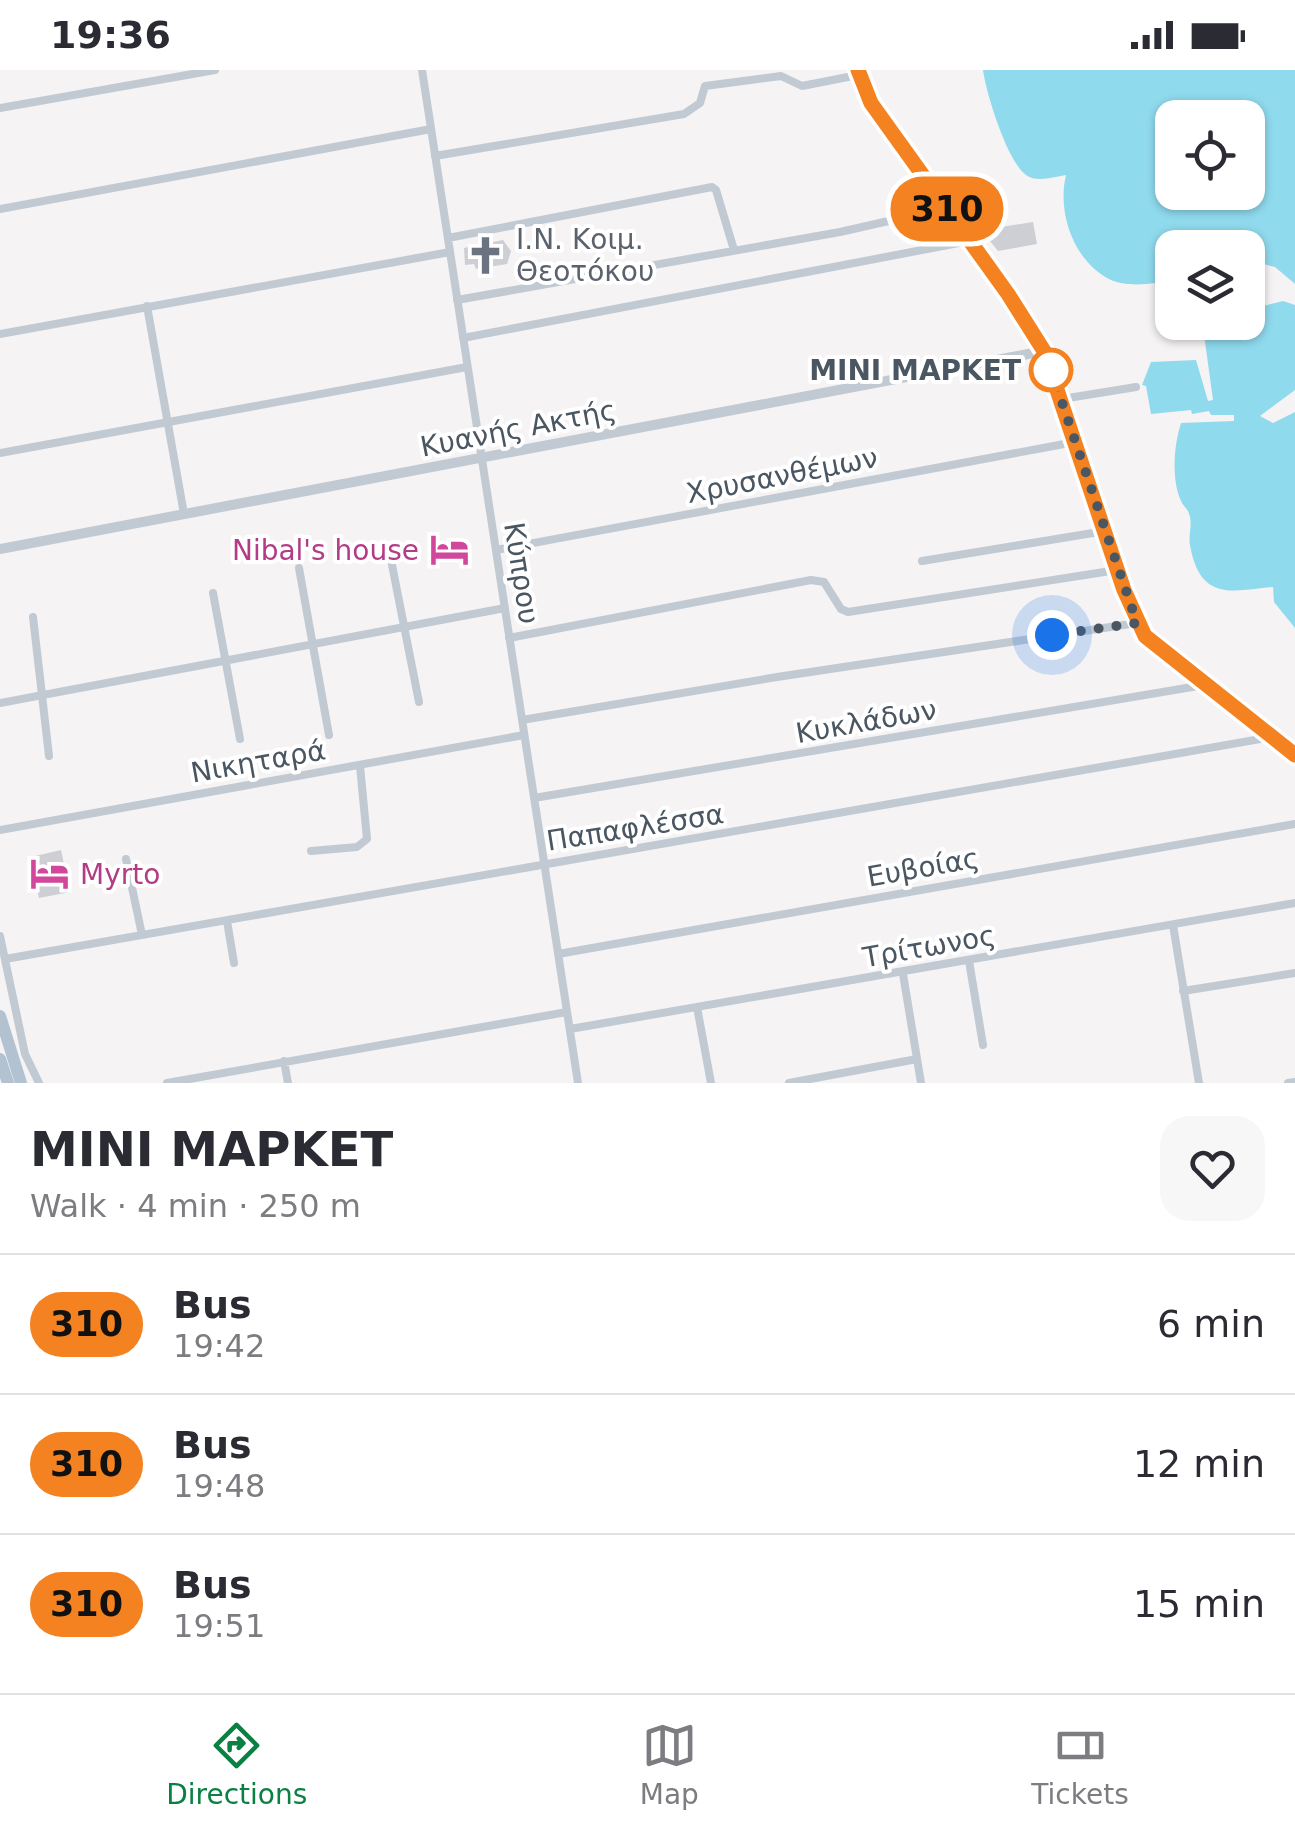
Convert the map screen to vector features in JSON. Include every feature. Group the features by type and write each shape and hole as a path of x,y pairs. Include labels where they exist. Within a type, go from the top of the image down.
{"main road":[{"path":"0,1016 20,1083"},
{"path":"0,1059 8,1083"}],"street":[{"path":"0,108 215,70"},
{"name":"Κύπρου","path":"422,70 578,1083"},
{"path":"435,156 684,114 700,103 705,86 781,76 802,86 858,73 871,103 1044,351 1118,570 1145,636 1295,755"},
{"path":"0,209 431,129"},
{"path":"448,238 712,187 734,250"},
{"path":"457,300 946,208"},
{"path":"463,338 970,241"},
{"path":"0,334 450,252"},
{"path":"146,306 184,514"},
{"name":"Κυανής Ακτής","path":"0,549 1044,351"},
{"path":"0,453 468,366"},
{"path":"1062,399 1136,387"},
{"name":"Χρυσανθέμων","path":"496,550 1076,442"},
{"path":"922,561 1105,531"},
{"path":"392,564 419,702"},
{"path":"299,568 329,735"},
{"path":"509,638 810,580 824,582 841,609 848,612 1118,570"},
{"path":"212,594 240,739"},
{"path":"0,703 505,608"},
{"path":"33,616 49,756"},
{"path":"522,720 776,676 1137,623"},
{"name":"Κυκλάδων","path":"534,798 813,754 1204,684"},
{"name":"Νικηταρά","path":"0,830 524,735"},
{"name":"Παπαφλέσσα","path":"5,959 1272,737"},
{"path":"311,851 357,847 366,839 360,766"},
{"name":"Ευβοίας","path":"558,954 1295,824"},
{"path":"126,859 142,935"},
{"name":"Τρίτωνος","path":"570,1029 1295,904"},
{"path":"227,921 234,963"},
{"path":"1173,925 1199,1083"},
{"path":"0,936 25,1054 39,1083"},
{"path":"969,961 983,1044"},
{"path":"903,974 921,1083"},
{"path":"1183,991 1295,974"},
{"path":"697,1007 711,1083"},
{"path":"167,1083 567,1012"},
{"path":"789,1083 917,1059"},
{"path":"284,1061 288,1083"}],"water":[{"path":"983,70 1295,70 1295,284 1275,267 1265,264 1265,230 1155,230 1155,283 1132,284 1109,279 1086,260 1071,234 1064,204 1066,175 1035,179 1026,175 998,126"},
{"path":"1283,301 1295,305 1295,390 1260,416 1273,423 1295,412 1295,628 1274,602 1273,587 1220,589 1201,576 1195,563 1190,518 1176,483 1181,423 1234,421 1234,415 1211,415 1209,411 1192,414 1191,410 1151,414 1146,386 1142,385 1151,362 1196,360 1208,401 1213,400 1205,340 1265,340 1265,306"}],"building":[{"path":"1033,222 1037,244 998,251 986,236 995,228"},
{"name":"Ι.Ν. Κοιμ. Θεοτόκου","path":"503,240 511,251 507,264 476,269 474,264 465,265 464,248"},
{"name":"Myrto","path":"61,850 70,892 39,898 31,857"}],"bus line":[{"name":"310","path":"858,70 863,91 1008,294 1044,351 1124,590 1145,636 1295,755"}],"place":[{"name":"Ι.Ν. Κοιμ. Θεοτόκου","path":"486,255"},
{"name":"ΜΙΝΙ ΜΑΡΚΕΤ","path":"1051,370"},
{"name":"Nibal's house","path":"449,550"},
{"name":"Myrto","path":"50,874"}],"route":[{"path":"1051,370 1137,623 1052,635"}]}
